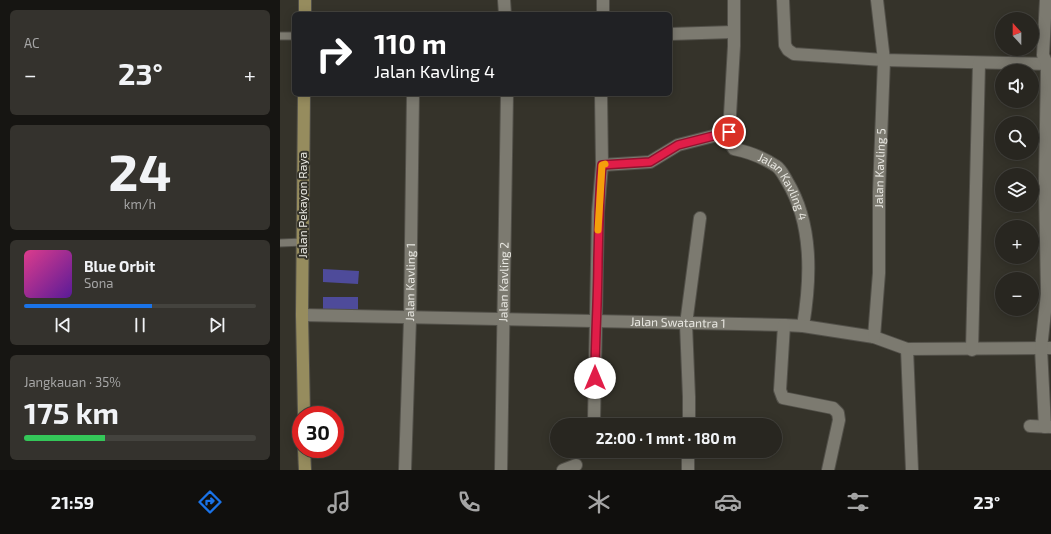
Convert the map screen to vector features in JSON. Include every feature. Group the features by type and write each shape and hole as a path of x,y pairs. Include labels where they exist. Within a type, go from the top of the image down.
{"main road":[{"path":"305,0 305,12"},
{"name":"Jalan Pekayon Raya","path":"304,96 302,315 304,406"},
{"path":"304,458 305,470"}],"street":[{"path":"504,0 505,12"},
{"path":"602,0 603,12"},
{"path":"602,165 650,162 678,145 729,132 734,0"},
{"path":"783,0 785,45 790,53 884,60 1049,64"},
{"name":"Jalan Kavling 5","path":"874,337 880,273 879,192 884,60 877,0"},
{"path":"1030,426 1048,427 1045,185 1049,64 1043,55 1046,0"},
{"path":"672,34 733,32"},
{"path":"972,350 979,63"},
{"name":"Jalan Kavling 1","path":"405,469 410,319 414,96"},
{"name":"Jalan Kavling 2","path":"501,470 507,96"},
{"path":"594,418 598,212 602,165 601,96"},
{"name":"Jalan Kavling 4","path":"729,132 730,143 734,149 749,152 777,166 796,197 807,236 807,300 803,326"},
{"path":"689,418 686,324 700,218"},
{"name":"Jalan Swatantra 1","path":"302,315 410,319 784,325 803,326 874,337 907,350 1046,348"},
{"path":"784,325 780,390 783,398 833,408 838,413 839,420 828,470"},
{"path":"907,350 912,470"},
{"path":"688,458 688,470"},
{"path":"563,470 576,465"}],"lane":[{"path":"280,36 292,36"},
{"path":"280,243 303,242"}],"building":[{"path":"323,269 359,271 358,284 323,282"},
{"path":"323,297 358,297 358,310 323,310"}],"slow traffic":[{"path":"598,230 602,165 605,164"}],"route":[{"path":"595,378 598,212 602,165 644,164 656,159 678,145 729,132"}]}
